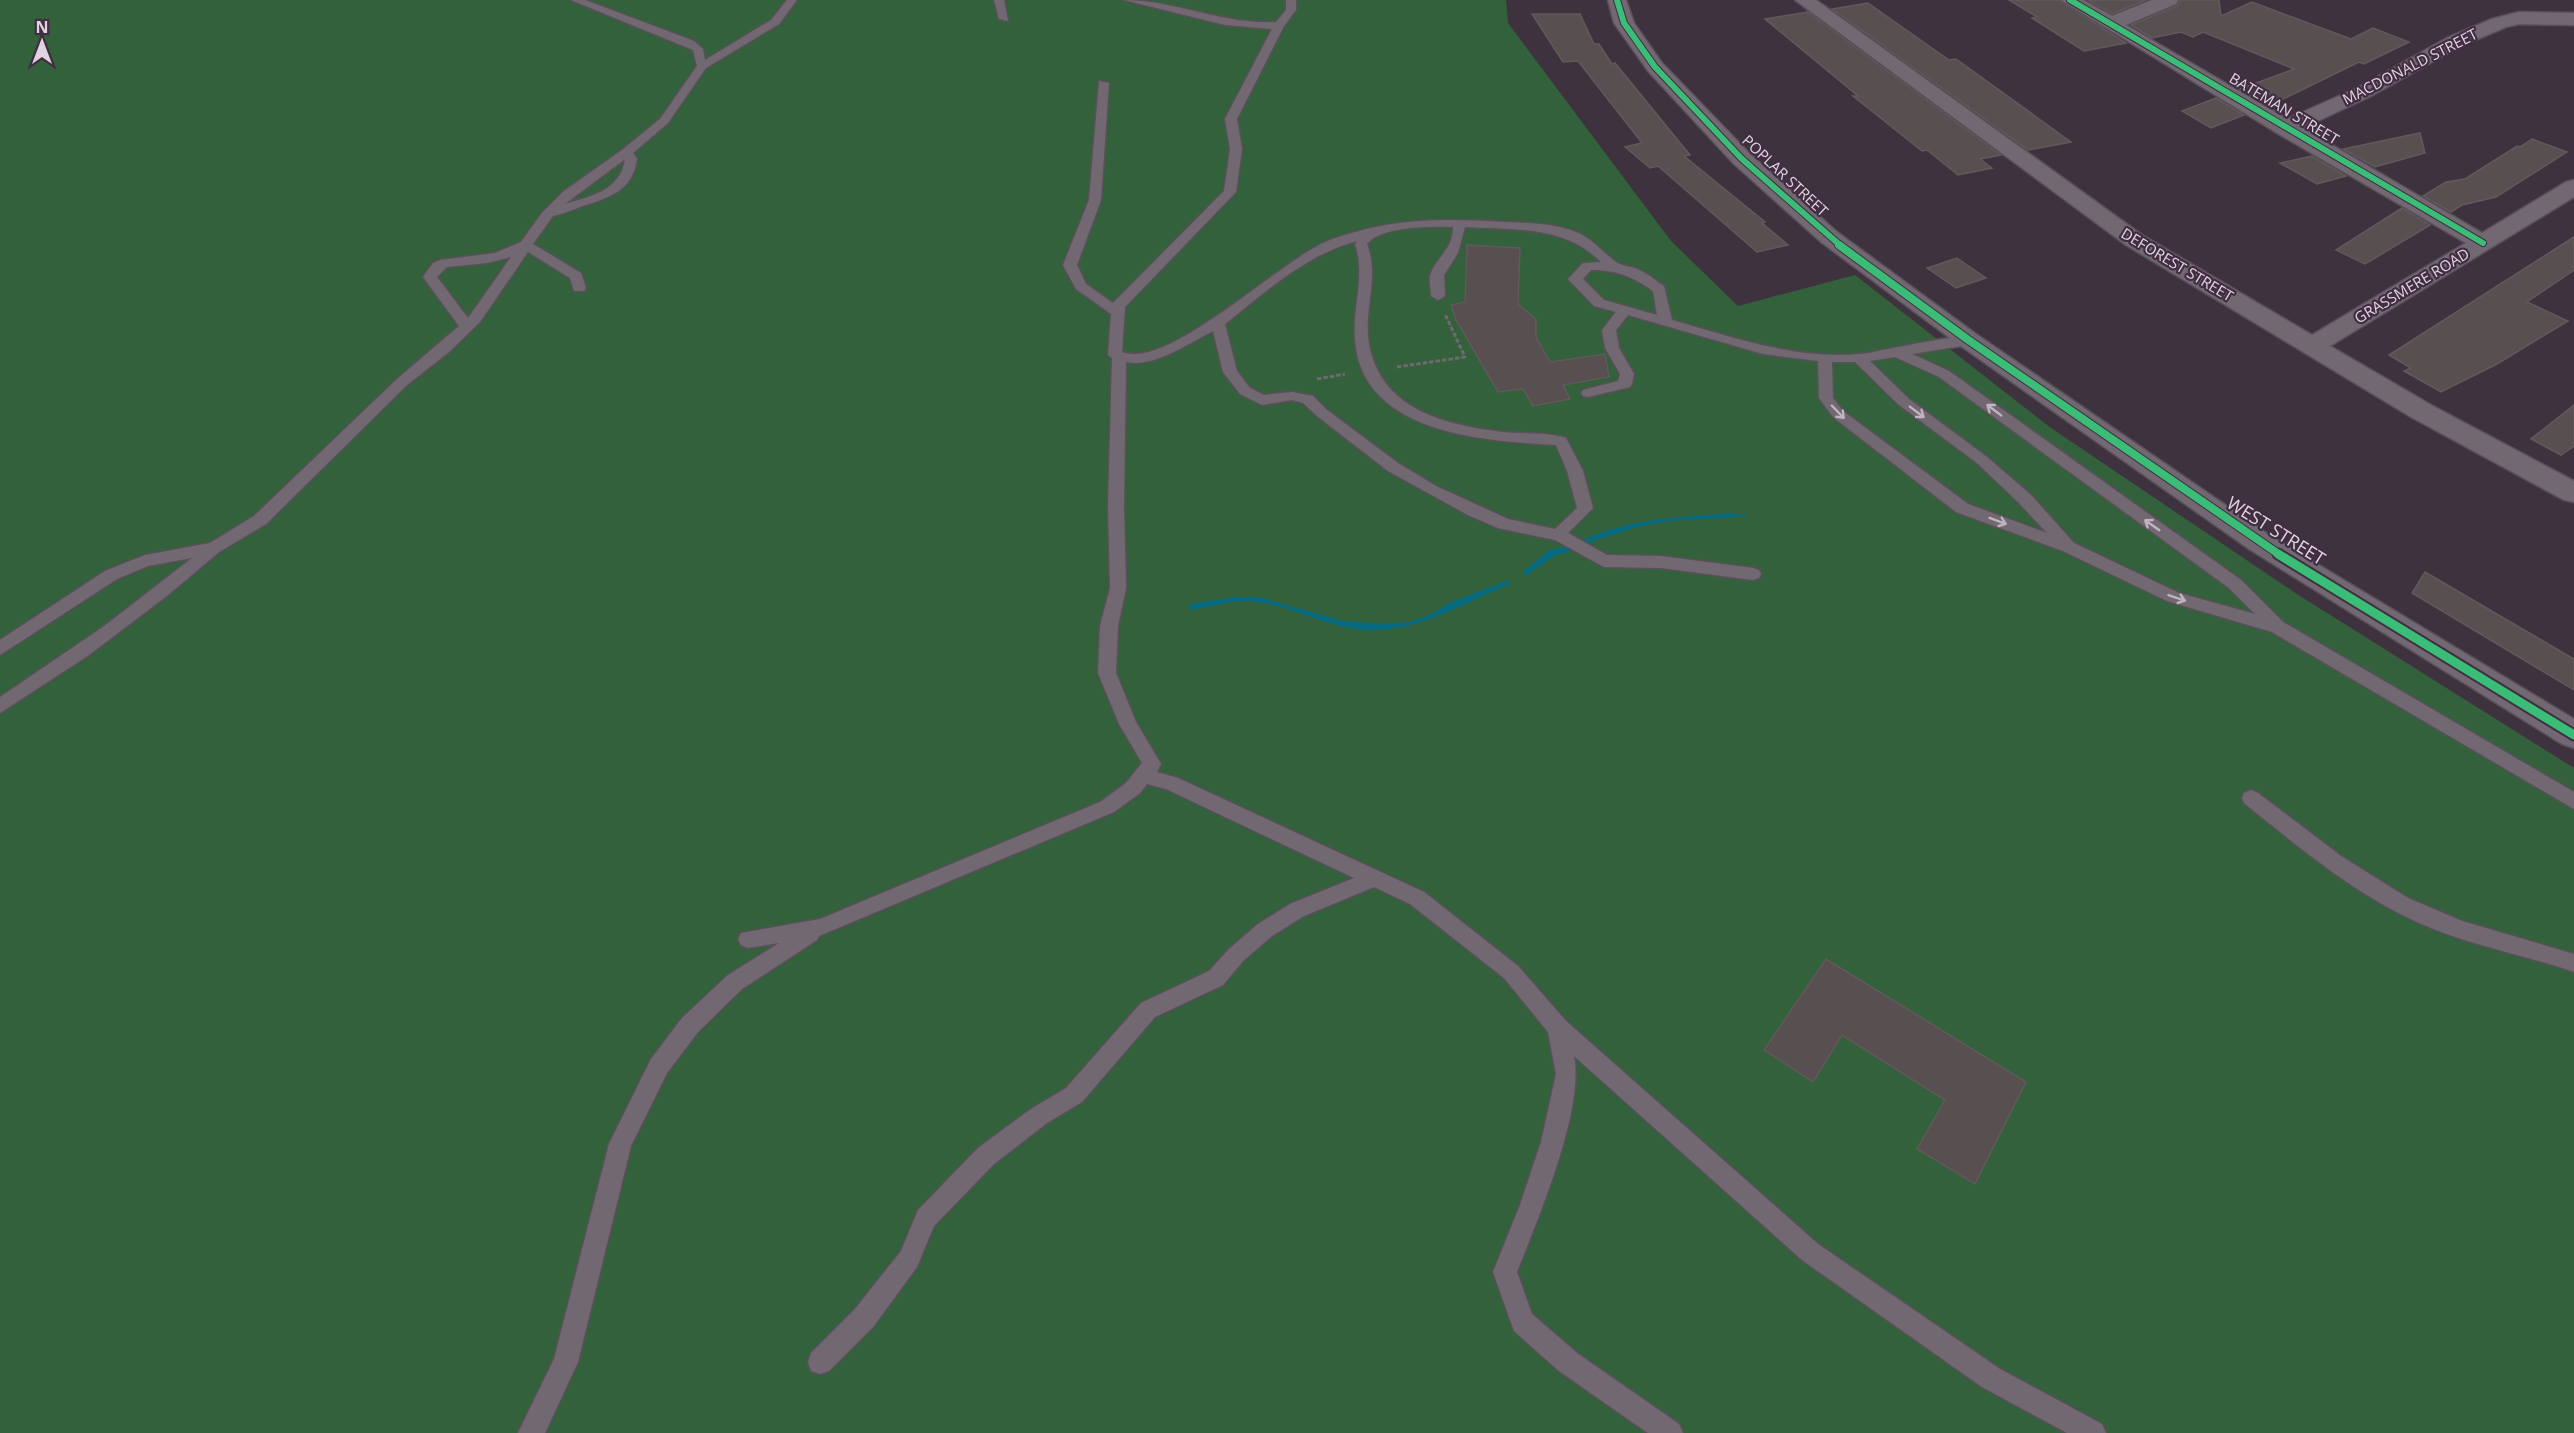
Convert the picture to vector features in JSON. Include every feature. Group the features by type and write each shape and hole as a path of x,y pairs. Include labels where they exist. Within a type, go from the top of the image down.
{"street":[{"name":"POPLAR STREET","path":"1617,0 1624,23 1655,67 1742,159 1829,237 1968,340"},
{"name":"DEFOREST STREET","path":"1804,0 2107,222 2421,411 2574,493"},
{"name":"BATEMAN STREET","path":"2070,0 2483,243"},
{"path":"2110,24 2169,0"},
{"path":"2567,0 2574,5"},
{"name":"MACDONALD STREET","path":"2285,128 2364,92 2454,42 2499,23 2519,18 2574,19"},
{"name":"GRASSMERE ROAD","path":"2310,346 2574,187"},
{"name":"WEST STREET","path":"1968,340 2259,542 2574,735"}],"lane":[{"path":"576,0 690,43 698,49 698,57 702,66"},
{"path":"0,706 67,663 188,571 214,548 260,520 402,382 444,349 475,319 545,217 568,194 626,153 664,121 702,66 775,22 792,0"},
{"path":"999,0 1004,19"},
{"path":"1129,0 1267,27 1279,25"},
{"path":"1291,0 1291,10 1279,25 1231,119 1236,149 1230,192 1118,306 1115,355 1133,359 1156,354 1218,323 1274,278 1333,243 1398,226 1436,222 1544,228 1571,235 1594,248 1612,266"},
{"path":"1103,83 1104,106 1098,143 1095,197 1089,217 1074,247 1070,265 1081,286 1118,313"},
{"path":"545,217 613,191 625,183 631,172 631,159 626,153"},
{"path":"1438,296 1437,275 1452,254 1459,235 1459,224"},
{"path":"1370,233 1361,244 1368,259 1362,342 1370,369 1385,395 1411,412 1444,426 1487,436 1561,441 1575,471 1585,508 1581,516 1564,526 1559,535"},
{"path":"526,245 576,276 579,288"},
{"path":"467,327 430,277 445,263 487,259 515,252 526,245"},
{"path":"1665,321 1659,289 1634,270 1612,266 1588,266 1575,279 1599,303 1763,350 1825,358 1858,358 1968,340"},
{"path":"1588,393 1625,384 1627,374 1612,348 1609,330 1624,310"},
{"path":"1218,323 1230,372 1245,391 1262,400 1292,396 1308,399 1322,413 1393,466 1431,490 1504,524 1559,535 1604,561 1661,562 1753,574"},
{"path":"1899,353 1944,374 2235,584 2278,627"},
{"path":"531,1433 566,1362 620,1144 659,1066 690,1024 735,982 822,927 1107,807 1133,788 1152,764 1128,724 1107,673 1109,626 1118,588 1116,506 1119,355"},
{"path":"1825,358 1826,398 1838,414 1962,508 2069,547 2173,597 2278,627 2574,801"},
{"path":"1858,358 1904,402 1991,468 2025,499 2069,547"},
{"path":"0,649 111,575 145,561 214,548"},
{"path":"1142,775 1171,783 1417,898 1511,972 1558,1028 1810,1252 1991,1378 2093,1433"},
{"path":"2251,798 2374,890 2416,911 2502,943 2574,963"},
{"path":"820,1362 864,1318 909,1259 926,1218 986,1156 1039,1116 1074,1095 1148,1010 1216,978 1236,955 1265,930 1296,910 1375,878"},
{"path":"748,939 822,927"},
{"path":"1558,1028 1567,1074 1552,1142 1532,1205 1505,1272 1523,1322 1568,1362 1670,1433"}],"green space":[{"path":"0,0 1506,0 1508,23 1671,241 1738,306 1855,275 2051,428 2297,594 2574,768 2574,1433 0,1433"}],"water":[{"path":"1728,513 1751,516 1668,521 1637,527 1584,544 1581,541 1599,533 1635,523"},
{"path":"1565,547 1572,551 1556,555 1525,576 1523,572 1549,550"},
{"path":"1509,580 1510,584 1424,621 1388,629 1354,629 1280,607 1249,601 1191,610 1189,604 1236,597 1259,597 1343,621 1387,624 1409,622 1430,615 1449,603"}],"building":[{"path":"2009,0 2059,0 2126,43 2084,51 2032,18 2037,17"},
{"path":"2088,0 2146,0 2112,14"},
{"path":"2180,0 2219,0 2221,16 2252,2 2351,39 2373,28 2409,42 2364,64 2359,62 2269,106 2240,89 2294,69 2203,32 2193,37 2181,32 2152,38 2131,25 2177,6"},
{"path":"1868,3 1949,60 1956,59 2071,142 2028,150 1832,9"},
{"path":"1808,12 2001,155 1980,159 1992,168 1958,175 1927,150 1922,151 1853,96 1858,96 1765,19"},
{"path":"1532,14 1580,14 1594,44 1599,44 1612,64 1615,63 1690,155 1684,156 1765,222 1762,223 1788,245 1757,252 1658,166 1650,168 1625,147 1642,143 1578,61 1563,62"},
{"path":"2216,98 2244,115 2211,128 2182,111"},
{"path":"2420,133 2425,153 2375,167 2343,149"},
{"path":"2532,139 2567,152 2496,197 2462,205 2451,212 2423,196 2446,182 2465,179"},
{"path":"2312,156 2346,176 2317,184 2280,163"},
{"path":"2402,208 2430,225 2365,264 2336,250"},
{"path":"2574,237 2574,270 2527,302 2568,321 2497,364 2441,392 2404,371 2411,368 2389,355"},
{"path":"1467,245 1520,248 1518,304 1536,319 1536,337 1550,362 1605,354 1609,377 1563,385 1570,399 1533,406 1523,389 1498,392 1456,320 1451,305 1465,302"},
{"path":"1957,258 1986,278 1956,288 1927,268"},
{"path":"2574,405 2574,446 2561,455 2531,439"},
{"path":"2425,572 2574,659 2574,690 2412,593"},
{"path":"1826,959 2026,1082 1975,1184 1917,1149 1945,1100 1842,1035 1813,1082 1764,1050"}],"cycle path":[{"path":"1617,0 1624,23 1655,67 1742,159 1829,237 1967,339 2259,542 2574,735"},
{"path":"2070,0 2483,243"}]}
